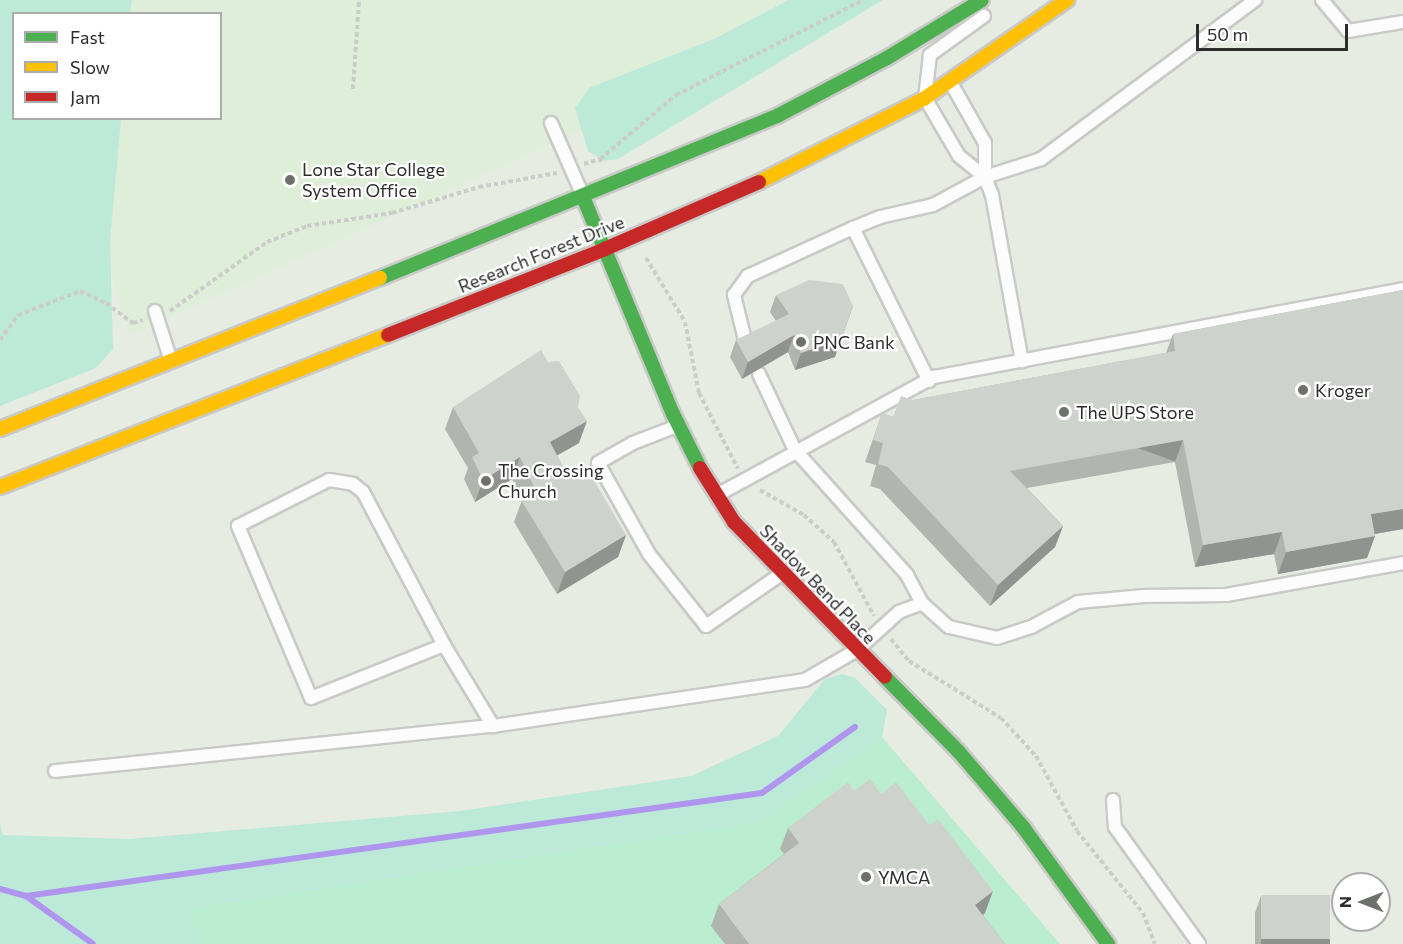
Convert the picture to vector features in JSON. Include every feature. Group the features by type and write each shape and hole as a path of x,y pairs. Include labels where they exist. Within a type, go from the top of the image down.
{"main road":[{"name":"Research Forest Drive","path":"0,429 584,197 777,116 887,58 982,0"},
{"name":"Research Forest Drive","path":"0,487 605,249 802,163 925,98 1067,0"},
{"name":"Shadow Bend Place","path":"584,197 679,425 734,522 958,752 1023,826 1108,944"}],"lane":[{"path":"986,177 959,156 925,98 930,54 982,18 996,0"},
{"path":"747,348 734,295 748,276 880,217 933,205 986,177 1041,159 1256,0"},
{"path":"1322,0 1348,31 1403,22"},
{"path":"950,82 985,143 986,177 1022,361"},
{"path":"551,123 584,197"},
{"path":"853,228 929,381"},
{"path":"717,495 795,450 929,381 1022,361 1403,289"},
{"path":"155,313 171,361"},
{"path":"759,374 795,450 907,575 922,603 949,627 996,638 1033,626 1078,602 1144,596 1226,595 1403,563"},
{"path":"679,425 633,443 598,463 649,554 706,626 782,573"},
{"path":"444,645 311,698 238,526 329,480 352,484 363,492 444,645 493,726"},
{"path":"55,771 493,726 805,680 857,650 899,612 922,603"},
{"path":"1113,800 1115,827 1199,944"}],"path":[{"path":"352,89 359,0"},
{"path":"600,159 676,95 863,0"},
{"path":"0,340 18,315 80,291 106,303 133,323 155,313 176,309"}],"shaded area":[{"path":"0,0 132,0 130,12 12,12 12,120 121,120 110,241 113,349 96,368 0,406"},
{"name":"Lone Star College System Office","path":"126,0 844,0 670,90 129,336 103,242 115,120 222,120 222,12 125,12"},
{"path":"789,0 883,0 618,159 604,161 588,151 575,108 589,88 714,39"},
{"path":"843,674 855,678 887,710 882,737 760,823 419,944 0,944 0,824 3,835 129,839 460,811 691,776 778,736 825,679"}],"green space":[{"path":"882,737 1060,944 203,944 188,909 760,822"}],"building":[{"name":"PNC Bank","path":"809,280 843,284 853,306 841,340 801,353 794,335 748,362 736,340 789,314 776,295"},
{"path":"1403,290 1403,509 1371,514 1375,536 1286,552 1282,532 1203,545 1183,440 1010,471 1063,526 998,585 888,467 878,464 883,443 873,440 882,413 893,417 901,396 913,400 1175,351 1173,334"},
{"name":"The Crossing Church","path":"541,350 548,362 559,361 580,396 578,407 587,421 550,442 563,467 572,471 583,462 626,535 565,572 521,500 536,491 520,457 483,480 472,457 479,453 453,407"},
{"name":"YMCA","path":"870,779 881,794 896,782 929,825 938,819 993,891 975,905 1005,944 749,944 719,904 799,843 788,828 848,782 854,791"},
{"path":"1261,895 1330,895 1330,939 1261,939"}],"waterway":[{"path":"26,896 762,793 855,727"},
{"path":"0,889 26,896 93,944"}],"traffic: fast":[{"path":"380,278 777,116 887,58 982,0"},
{"path":"583,197 673,414 700,468"},
{"path":"885,677 959,752 1023,827 1108,944"}],"traffic: slow":[{"path":"759,182 925,98 1067,0"},
{"path":"0,429 380,278"},
{"path":"0,487 388,335"}],"traffic: jam":[{"path":"388,335 605,249 759,182"},
{"path":"700,468 734,522 885,677"}],"place":[{"name":"Lone Star College System Office","path":"290,180"},
{"name":"PNC Bank","path":"801,342"},
{"name":"Kroger","path":"1303,390"},
{"name":"The UPS Store","path":"1064,412"},
{"name":"The Crossing Church","path":"486,481"},
{"name":"YMCA","path":"866,877"}]}
